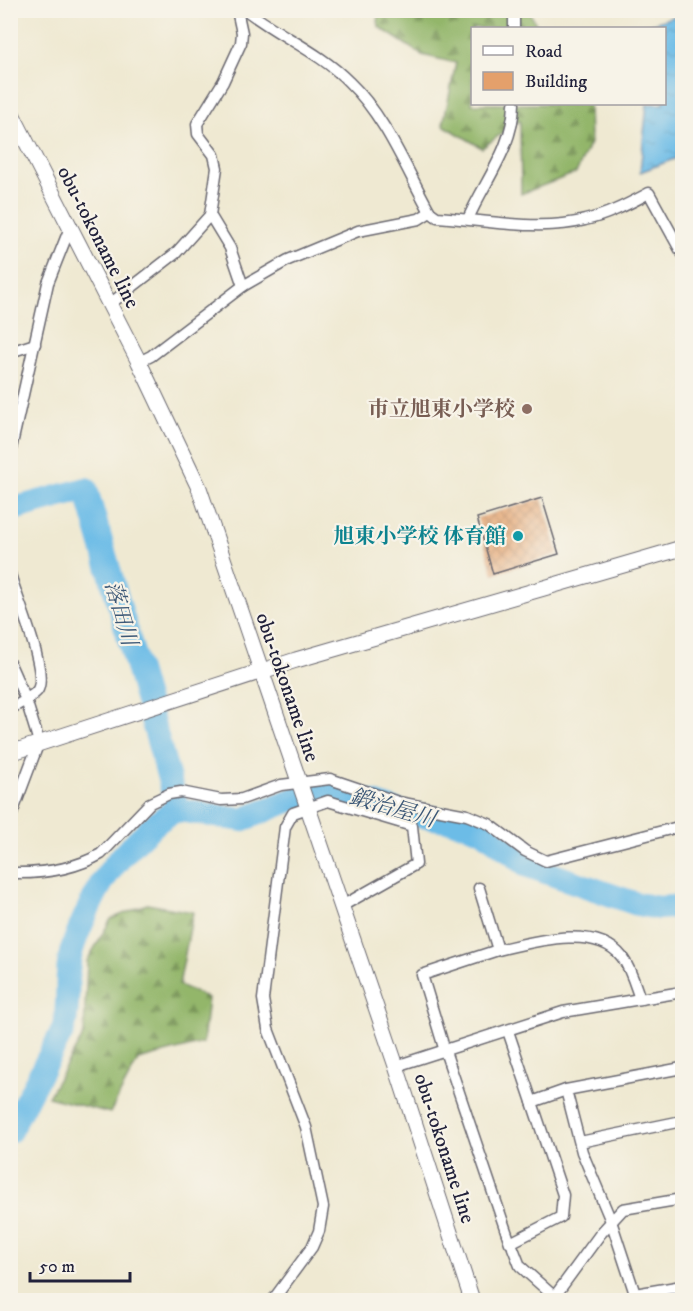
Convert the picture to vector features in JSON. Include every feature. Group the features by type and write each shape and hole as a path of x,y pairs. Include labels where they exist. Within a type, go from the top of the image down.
{"main road":[{"name":"obu-tokoname line","path":"10,110 110,304 199,488 259,671 396,1066 472,1300"},
{"path":"10,753 259,671 682,548"}],"street":[{"path":"110,304 176,253 210,215 217,168 214,155 198,134 197,124 223,82 242,43 237,10"},
{"path":"246,10 317,56 349,81 371,108 430,212 437,217 554,225 584,221 616,210 649,193 682,253"},
{"path":"514,10 514,27"},
{"path":"468,219 506,149 514,122 514,105"},
{"path":"139,362 151,356 243,286 288,260 358,231 419,219 430,212"},
{"path":"210,215 230,248 243,286"},
{"path":"10,453 55,261 70,225"},
{"path":"10,352 35,344"},
{"path":"10,574 34,649 40,680 37,691 10,709"},
{"path":"10,664 26,700 39,742 10,819"},
{"path":"273,1300 312,1247 322,1218 322,1194 306,1127 268,1029 263,999 285,827 303,796 330,779 398,802 467,815 489,824 525,851 546,861 682,826"},
{"path":"10,873 31,874 69,868 93,859 101,854 150,803 169,794 181,792 221,800 242,799 281,785 303,796 328,801 412,826 416,864 342,906"},
{"path":"479,888 498,950"},
{"path":"508,1031 563,1195 561,1217 510,1243 445,1051 422,975 498,950 537,941 579,937 590,939 620,954 631,973 640,999"},
{"path":"396,1066 563,1012 682,992"},
{"path":"532,1102 566,1090 682,1068"},
{"path":"566,1090 580,1142 611,1221 636,1297 682,1286"},
{"path":"580,1142 682,1121"},
{"path":"513,1248 520,1266 555,1299 611,1221 623,1209 682,1199"}],"green space":[{"path":"377,11 529,11 537,27 471,27 471,105 589,105 590,143 576,173 521,194 520,120 482,148 443,125 456,63 422,55 379,27"},
{"path":"147,904 193,912 179,985 208,998 203,1043 138,1060 110,1113 48,1097 84,1034 87,961 111,919"}],"water":[{"path":"676,16 682,18 682,156 640,172 647,105 666,105 666,27 641,27"}],"building":[{"name":"旭東小学校 体育館","path":"542,498 559,554 493,574 477,518"}],"waterway":[{"name":"落田川","path":"13,509 86,489 178,810"},
{"name":"鍛治屋川","path":"10,1131 63,1030 67,1011 71,953 96,893 111,870 138,839 160,820 178,810 242,820 296,798 336,791 407,814 452,821 482,830 528,866 637,904 659,908 682,906"}],"place":[{"name":"市立旭東小学校","path":"527,409"},
{"name":"旭東小学校 体育館","path":"518,536"}]}
